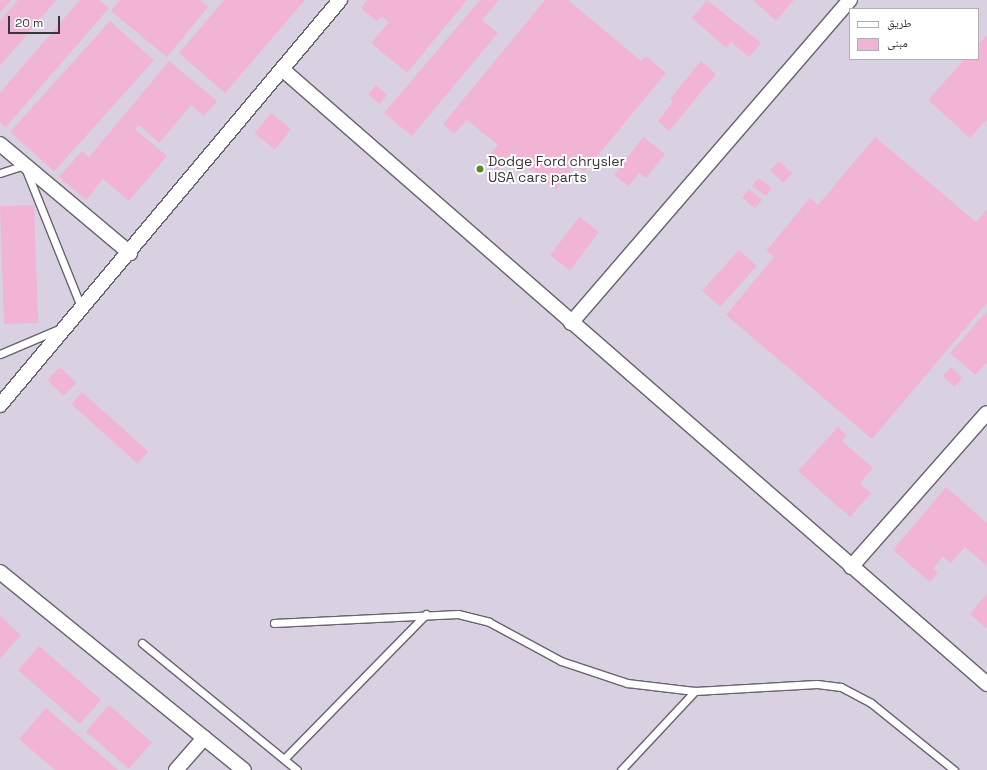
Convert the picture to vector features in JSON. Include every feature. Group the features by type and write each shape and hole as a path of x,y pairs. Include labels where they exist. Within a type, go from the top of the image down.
{"street":[{"path":"0,404 130,253 340,0"},
{"path":"571,323 850,0"},
{"path":"282,68 571,323 987,684"},
{"path":"0,144 130,253"},
{"path":"852,567 987,413"},
{"path":"0,572 244,770"},
{"path":"176,770 204,738"}],"lane":[{"path":"0,173 24,165 82,309"},
{"path":"0,354 67,326"},
{"path":"284,759 426,614"},
{"path":"274,623 426,614 458,614 489,622 555,658 594,674 626,683 695,691 817,684 841,688 871,702 954,770"},
{"path":"142,643 297,770"},
{"path":"621,770 695,691"}],"shaded area":[{"path":"0,0 987,0 987,770 0,770"}],"building":[{"path":"0,0 11,0 0,13"},
{"path":"18,0 56,0 0,66 0,21"},
{"path":"80,0 99,0 109,8 6,127 0,122 0,93"},
{"path":"120,0 200,0 208,7 167,57 111,11"},
{"path":"224,0 305,0 225,93 179,53"},
{"path":"367,0 467,0 407,73 371,43 389,22 382,16 377,21 361,8"},
{"path":"480,0 499,0 482,20 498,33 412,136 384,113"},
{"path":"545,0 568,0 641,61 646,56 666,73 584,172 575,164 556,190 511,153 497,171 485,161 498,145 467,120 454,134 443,124"},
{"path":"707,0 761,43 749,57 731,42 726,48 692,18"},
{"path":"753,0 794,0 776,21"},
{"path":"110,21 154,60 54,171 10,132"},
{"path":"987,35 987,119 970,138 928,100 964,60 979,60 979,44"},
{"path":"169,61 217,101 204,116 191,105 159,143 139,125 135,129 167,156 129,201 103,179 86,200 59,177 82,151 89,157"},
{"path":"701,61 716,74 669,131 658,121 673,102 670,99"},
{"path":"376,85 387,95 379,104 368,94"},
{"path":"271,113 291,129 275,150 255,133"},
{"path":"643,137 665,154 646,178 639,173 629,186 614,175"},
{"path":"875,137 976,222 987,209 987,303 872,439 726,315 774,257 766,251 810,198 818,205"},
{"path":"779,161 792,173 783,183 770,171"},
{"path":"758,178 772,188 766,196 752,186"},
{"path":"749,189 762,200 755,208 742,197"},
{"path":"34,205 38,323 4,324 0,206"},
{"path":"579,217 599,232 570,270 550,255"},
{"path":"739,250 757,266 720,307 702,291"},
{"path":"987,311 987,362 975,375 950,353"},
{"path":"60,367 76,383 64,396 47,380"},
{"path":"951,367 963,378 955,387 943,376"},
{"path":"82,392 148,452 137,463 71,404"},
{"path":"838,427 847,435 842,441 873,468 860,483 871,493 850,517 798,471"},
{"path":"946,487 987,523 987,566 965,547 951,563 943,556 933,569 938,573 930,582 893,550"},
{"path":"987,593 987,629 970,614"},
{"path":"0,616 21,635 0,659"},
{"path":"39,646 101,700 80,724 18,670"},
{"path":"109,705 152,742 129,769 86,731"},
{"path":"46,708 118,770 55,770 19,739"}],"place":[{"name":"Dodge Ford chrysler USA cars parts","path":"480,169"}]}
